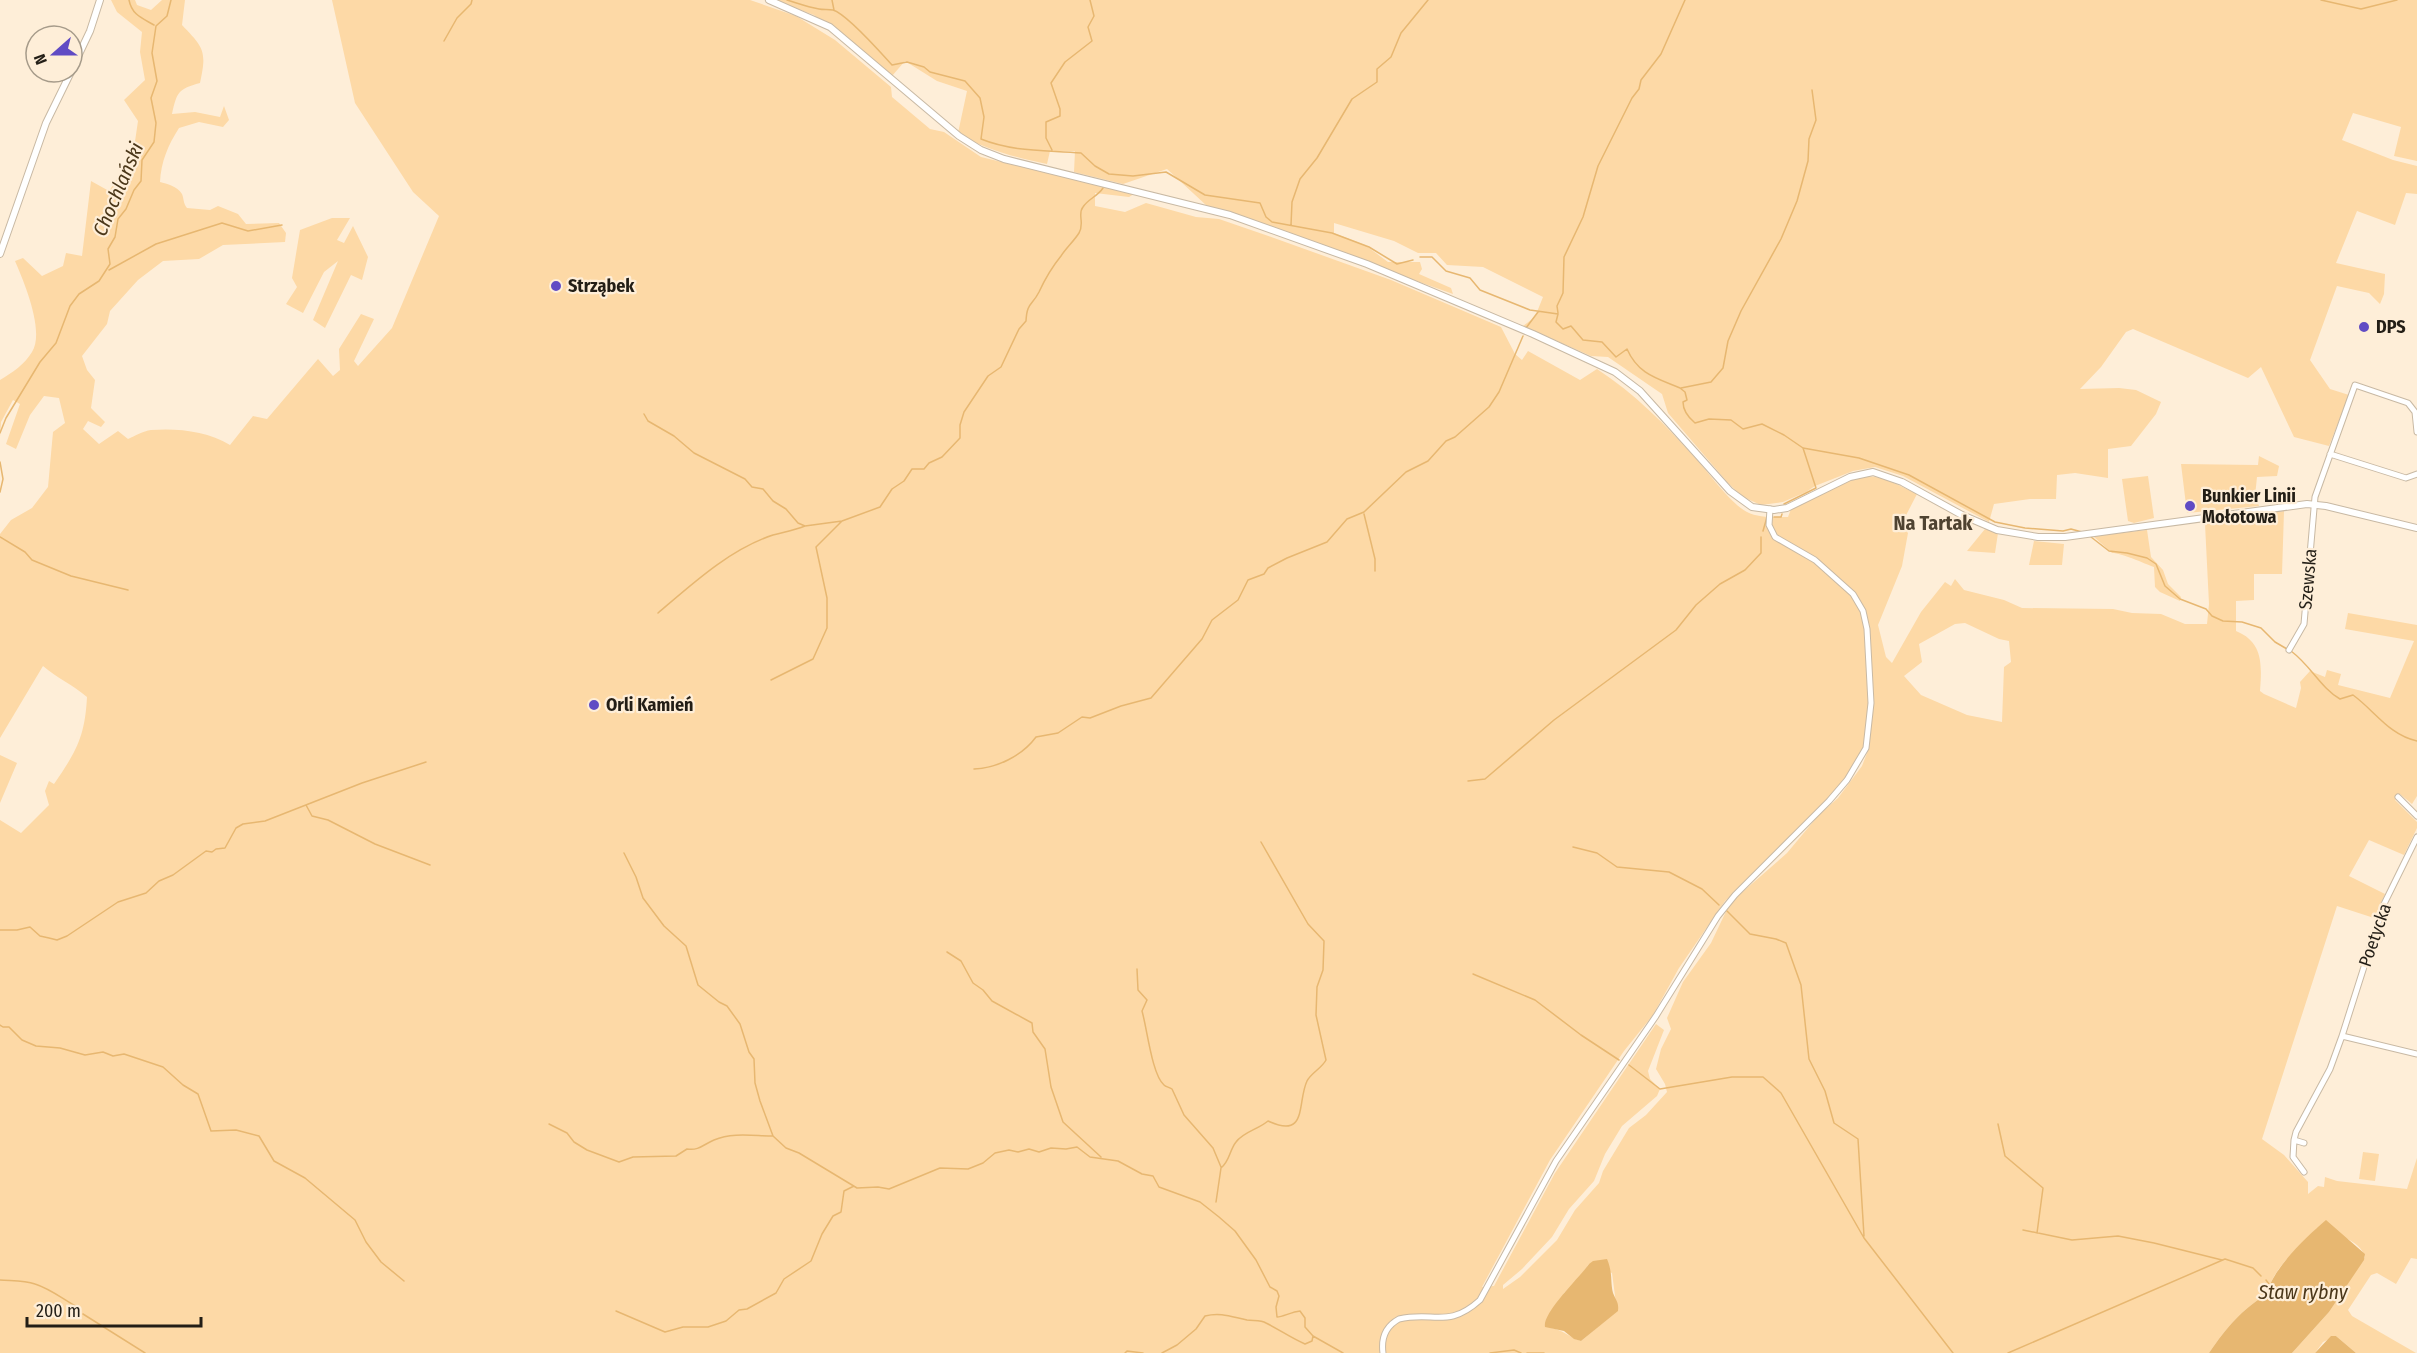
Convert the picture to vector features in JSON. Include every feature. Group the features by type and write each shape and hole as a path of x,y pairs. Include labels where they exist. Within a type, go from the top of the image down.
{"street":[{"path":"84,43 100,0"},
{"path":"769,0 830,27 959,136 981,150 1004,159 1230,215 1367,264 1533,333 1615,372 1640,391 1737,498 1752,507 1786,508 1850,477 1873,472 1902,482 1946,507 1997,530 2054,538 2314,504 2417,528"},
{"path":"0,254 46,123 64,84"},
{"name":"Szewska","path":"2289,650 2304,624 2314,504 2355,385 2408,404 2415,412 2417,432"},
{"path":"2330,454 2406,478 2417,474"},
{"path":"1383,1353 1384,1335 1399,1319 1453,1316 1463,1313 1480,1300 1556,1161 1666,1001 1718,916 1735,895 1829,801 1847,780 1866,748 1871,703 1867,629 1863,611 1853,594 1815,560 1775,537 1769,525 1770,509"},
{"path":"2398,797 2417,816"},
{"name":"Poetycka","path":"2294,1140 2300,1122 2330,1069 2384,904 2417,837"},
{"path":"2342,1036 2417,1054"},
{"path":"2304,1143 2294,1140 2293,1157 2304,1172"}],"shaded area":[{"path":"111,0 135,0 137,5 151,10 162,0 185,0 182,25 199,45 203,64 200,83 180,92 172,114 195,112 220,117 224,106 229,120 223,127 199,122 179,128 166,154 160,182 180,191 187,208 210,210 218,206 238,214 246,224 279,223 286,233 285,242 223,245 199,259 163,261 138,280 110,311 107,324 82,356 87,370 95,380 91,408 105,422 101,427 88,421 83,429 99,444 118,431 128,439 142,432 161,429 212,436 230,445 253,416 267,419 318,359 333,376 340,370 339,349 361,314 374,319 354,361 358,366 392,328 439,216 413,192 355,103 332,0 750,0 796,16 835,40 891,87 892,97 930,129 944,132 981,157 1134,194 1129,197 1095,193 1095,206 1125,212 1146,203 1196,217 1219,219 1391,280 1501,327 1515,354 1522,360 1528,351 1580,380 1597,369 1662,422 1727,495 1751,514 1788,517 1791,509 1857,477 1865,476 1881,478 1917,494 1901,525 1908,533 1902,566 1878,625 1886,657 1892,663 1921,612 1945,582 1951,586 1955,579 1964,590 2004,600 2022,608 2113,609 2132,613 2161,614 2185,624 2207,624 2209,604 2205,524 2284,511 2282,574 2254,574 2254,600 2236,601 2236,631 2251,641 2259,655 2260,691 2296,708 2301,688 2300,682 2310,671 2325,677 2327,670 2341,674 2338,685 2390,698 2414,641 2345,629 2348,613 2417,625 2417,796 2412,804 2400,794 2395,800 2417,822 2417,828 2404,855 2369,840 2349,876 2385,894 2374,918 2337,906 2262,1139 2284,1155 2308,1182 2308,1194 2318,1186 2324,1187 2325,1177 2337,1181 2407,1189 2417,1158 2417,1259 2411,1258 2396,1284 2377,1273 2371,1275 2348,1310 2352,1316 2416,1353 2356,1353 2336,1336 2323,1342 2315,1353 2292,1353 2329,1312 2365,1257 2352,1241 2317,1228 2281,1267 2270,1284 2267,1294 2235,1320 2209,1353 0,1353 0,820 21,833 49,805 45,791 49,781 54,784 78,744 84,723 87,697 43,666 0,738 0,534 11,520 32,508 48,487 53,432 65,423 59,398 44,396 30,415 16,449 6,444 20,404 13,400 1,422 0,437 0,380 26,360 35,343 36,332 32,306 15,261 23,258 42,276 63,266 66,253 82,256 91,181 109,191 133,155 138,121 124,100 145,80 140,52 142,32 117,12","holes":["1965,623 1999,639 2009,641 2011,662 2004,667 2002,722 1967,715 1921,695 1904,676 1922,662 1919,644 1955,624","1869,748 1862,766 1838,798 1818,816 1787,853 1730,903 1711,943 1683,982 1667,1018 1671,1029 1661,1049 1656,1069 1667,1092 1646,1115 1629,1128 1603,1171 1599,1183 1575,1210 1557,1240 1520,1277 1503,1289 1503,1285 1522,1269 1552,1237 1569,1209 1594,1181 1605,1154 1622,1126 1657,1096 1660,1089 1650,1079 1648,1071 1664,1030 1656,1024 1555,1173 1494,1286 1482,1287 1550,1160 1624,1051 1653,1015 1679,968 1725,901 1775,857 1837,791 1864,751","1589,1264 1612,1273 1617,1311 1581,1341 1551,1328 1564,1293 1575,1283"]},
{"path":"774,0 2417,0 2417,161 2394,156 2401,127 2353,113 2342,140 2393,160 2417,166 2417,194 2406,193 2395,225 2357,211 2336,263 2385,274 2384,294 2380,304 2369,293 2337,286 2310,360 2330,389 2349,395 2329,446 2294,437 2261,367 2248,378 2133,329 2126,332 2101,367 2080,389 2136,390 2161,402 2156,414 2131,446 2108,449 2108,478 2075,473 2057,475 2056,499 2030,499 1994,504 1989,522 1903,476 1875,467 1853,471 1783,502 1761,505 1743,497 1728,483 1668,413 1662,394 1608,357 1591,356 1523,326 1535,317 1543,297 1483,267 1447,265 1436,253 1418,253 1394,241 1334,223 1334,233 1365,245 1388,262 1420,262 1422,269 1419,274 1451,288 1453,294 1207,206 1167,169 1123,184 1074,172 1075,151 1050,151 1047,164 990,148 958,133 967,91 937,81 905,61 892,76 814,15"},
{"path":"332,218 350,218 337,240 344,243 353,226 368,257 362,280 351,275 325,328 313,320 338,261 324,272 303,313 286,304 297,287 292,278 300,230"},
{"path":"2259,456 2279,466 2277,476 2257,477 2255,496 2259,506 2187,513 2181,464 2258,465"},
{"path":"2148,476 2154,518 2134,523 2128,521 2122,479"},
{"path":"1985,529 1998,533 1995,553 1967,551"},
{"path":"2147,530 2151,557 2163,570 2168,584 2181,597 2180,601 2160,592 2155,587 2154,567 2127,556 2112,553 2093,536"},
{"path":"2034,541 2064,544 2062,565 2029,565"},
{"path":"0,755 17,763 0,803"},
{"path":"2363,1152 2379,1154 2375,1181 2359,1179"}],"water":[{"name":"Staw rybny","path":"2326,1220 2365,1254 2364,1260 2329,1312 2292,1353 2209,1353 2235,1320 2267,1294 2270,1284 2283,1264 2300,1244"},
{"path":"1607,1259 1618,1311 1581,1341 1574,1339 1564,1331 1545,1327 1549,1313 1555,1304 1589,1264 1593,1261"},
{"name":"Staw rybny","path":"2331,1336 2336,1336 2356,1353 2315,1353"}],"waterway":[{"path":"129,0 135,13 154,25"},
{"name":"Chochlański","path":"0,433 6,418 40,362 56,343 70,306 79,294 99,281 110,264 108,249 115,237 118,219 141,181 142,160 154,142 156,123 151,98 157,81 152,53 156,26 167,16 171,0"},
{"path":"444,41 457,18 472,0"},
{"path":"787,0 839,13 864,34 892,65 907,62 924,67 930,72 965,81 980,98 984,117 981,139 1017,148 1081,153 1095,166 1109,174 1133,176 1166,172 1205,195 1260,203 1266,217 1272,222 1332,233 1369,247 1397,264 1413,260"},
{"path":"832,0 834,10"},
{"path":"1052,150 1046,138 1046,122 1060,116 1060,109 1051,83 1065,62 1092,41 1088,27 1094,16 1090,0"},
{"path":"1291,225 1292,202 1300,179 1317,158 1352,99 1377,82 1377,69 1391,57 1401,33 1428,0"},
{"path":"1558,313 1557,306 1563,293 1564,257 1583,217 1598,166 1632,98 1639,89 1641,80 1661,54 1685,0"},
{"path":"2321,0 2361,9 2397,0"},
{"path":"1681,388 1711,382 1723,368 1728,341 1741,311 1781,239 1797,201 1808,161 1809,139 1816,120 1812,90"},
{"path":"644,414 648,421 674,436 694,453 745,479 752,487 763,489 773,501 786,509 798,523 805,526 842,521 880,507 892,489 904,481 912,469 924,469 929,463 942,457 960,438 960,425 964,412 988,376 1001,367 1019,329 1026,321 1029,307 1055,264 1079,233 1081,210 1103,188"},
{"path":"109,270 156,244 222,223 248,231 282,225"},
{"path":"1420,257 1432,257 1446,271 1470,278 1480,290 1530,310 1558,314 1556,322 1563,329 1571,326 1583,340 1602,342 1616,357 1627,349 1642,370 1685,392 1687,400 1683,402 1684,408 1695,423 1709,419 1731,420 1743,429 1762,424 1803,448 1859,458 1909,475 1995,522 2025,528 2063,531 2071,529 2082,532"},
{"path":"1526,328 1538,312"},
{"path":"974,769 1008,760 1024,750 1036,737 1058,733 1082,717 1090,718 1151,698 1202,639 1212,620 1238,600 1248,580 1264,574 1268,568 1287,558 1327,542 1347,519 1364,512 1406,472 1428,461 1446,441 1455,437 1489,407 1499,392 1523,336"},
{"path":"1784,504 1816,488 1803,448"},
{"name":"Chochlański","path":"0,462 3,479 0,492"},
{"path":"1364,514 1375,559 1375,571"},
{"path":"1774,517 1781,517 1782,514"},
{"path":"1763,531 1767,517"},
{"path":"771,680 813,659 827,628 827,598 816,547 842,521"},
{"path":"658,613 712,568 742,549 773,535 805,526"},
{"path":"0,537 25,552 32,560 71,576 128,590"},
{"path":"1468,781 1485,779 1554,720 1676,630 1696,605 1720,584 1745,570 1761,553 1761,537"},
{"path":"2091,537 2109,551 2147,558 2156,564 2165,586 2180,599 2206,609 2212,616 2223,621 2242,622 2261,628 2275,642 2287,649"},
{"path":"2291,651 2333,694 2340,699 2353,695 2398,734 2417,741"},
{"path":"0,930 30,927 40,936 57,940 67,936 118,902 146,893 159,881 173,875 206,851 212,852 225,848 236,828 243,824 265,821 362,783 426,762"},
{"path":"306,805 312,816 328,820 375,844 430,865"},
{"path":"1216,1202 1221,1168 1236,1142 1268,1121 1281,1126 1290,1126 1295,1122 1299,1116 1307,1081 1326,1060 1316,1015 1317,987 1323,970 1324,941 1308,924 1261,842"},
{"path":"1573,847 1597,853 1617,867 1669,872 1702,889 1719,905"},
{"path":"624,853 643,898 664,926 686,946 698,985 727,1006 740,1024 749,1052 754,1059 755,1083 760,1101 773,1136 786,1148 799,1153 857,1188 889,1189 940,1168 968,1169 983,1163 995,1153 1009,1150 1018,1152 1029,1149 1039,1152 1051,1148 1077,1147 1090,1157 1118,1161 1142,1174 1153,1176 1159,1187 1200,1202 1219,1217 1235,1231 1256,1260 1270,1287 1277,1291 1279,1296 1276,1307 1277,1317 1300,1311 1305,1318 1305,1327 1313,1336 1343,1353"},
{"path":"1727,911 1750,934 1786,943 1801,985 1809,1059 1825,1091 1834,1123 1858,1139 1864,1236"},
{"path":"947,952 961,961 973,983 992,1001 1032,1023 1033,1032 1045,1049 1051,1087 1063,1122 1101,1157"},
{"path":"1137,969 1138,990 1147,1000 1142,1011 1156,1072 1164,1085 1172,1089 1184,1115 1213,1148 1221,1167"},
{"path":"1473,974 1535,1000 1619,1060"},
{"path":"0,1025 9,1027 22,1040 36,1046 60,1048 85,1055 103,1052 113,1056 124,1054 163,1067 183,1085 198,1094 211,1131 236,1130 259,1136 274,1161 305,1178 355,1220 366,1242 381,1262 404,1281"},
{"path":"1629,1065 1660,1089 1732,1077 1763,1077 1781,1093 1864,1238 1953,1353"},
{"path":"549,1124 567,1133 574,1142 587,1150 619,1162 633,1157 676,1156 687,1149 698,1148 729,1136 773,1136"},
{"path":"1998,1124 2005,1156 2043,1188 2037,1233"},
{"path":"616,1311 665,1332 683,1327 708,1327 726,1321 739,1310 747,1309 776,1293 784,1279 811,1261 822,1234 833,1216 841,1212 844,1191 854,1186"},
{"path":"2023,1230 2072,1240 2118,1236 2222,1260"},
{"path":"2008,1353 2225,1259 2253,1268 2261,1276"},
{"path":"0,1280 22,1281 41,1286 79,1308"},
{"path":"2266,1280 2269,1284"},
{"path":"83,1314 145,1353"},
{"path":"1162,1353 1177,1345 1196,1329 1205,1316 1211,1315 1226,1315 1264,1322 1305,1344 1312,1341 1313,1336"},
{"path":"1490,1353 1514,1350 1521,1353"},
{"path":"1125,1353 1127,1351 1143,1353"},
{"path":"1527,1353 1544,1353"}],"place":[{"name":"Strząbek","path":"556,286"},
{"name":"DPS","path":"2364,327"},
{"name":"Bunkier Linii Mołotowa","path":"2190,506"},
{"name":"Orli Kamień","path":"594,705"}],"district":[{"name":"Na Tartak","path":"1933,523"}]}
